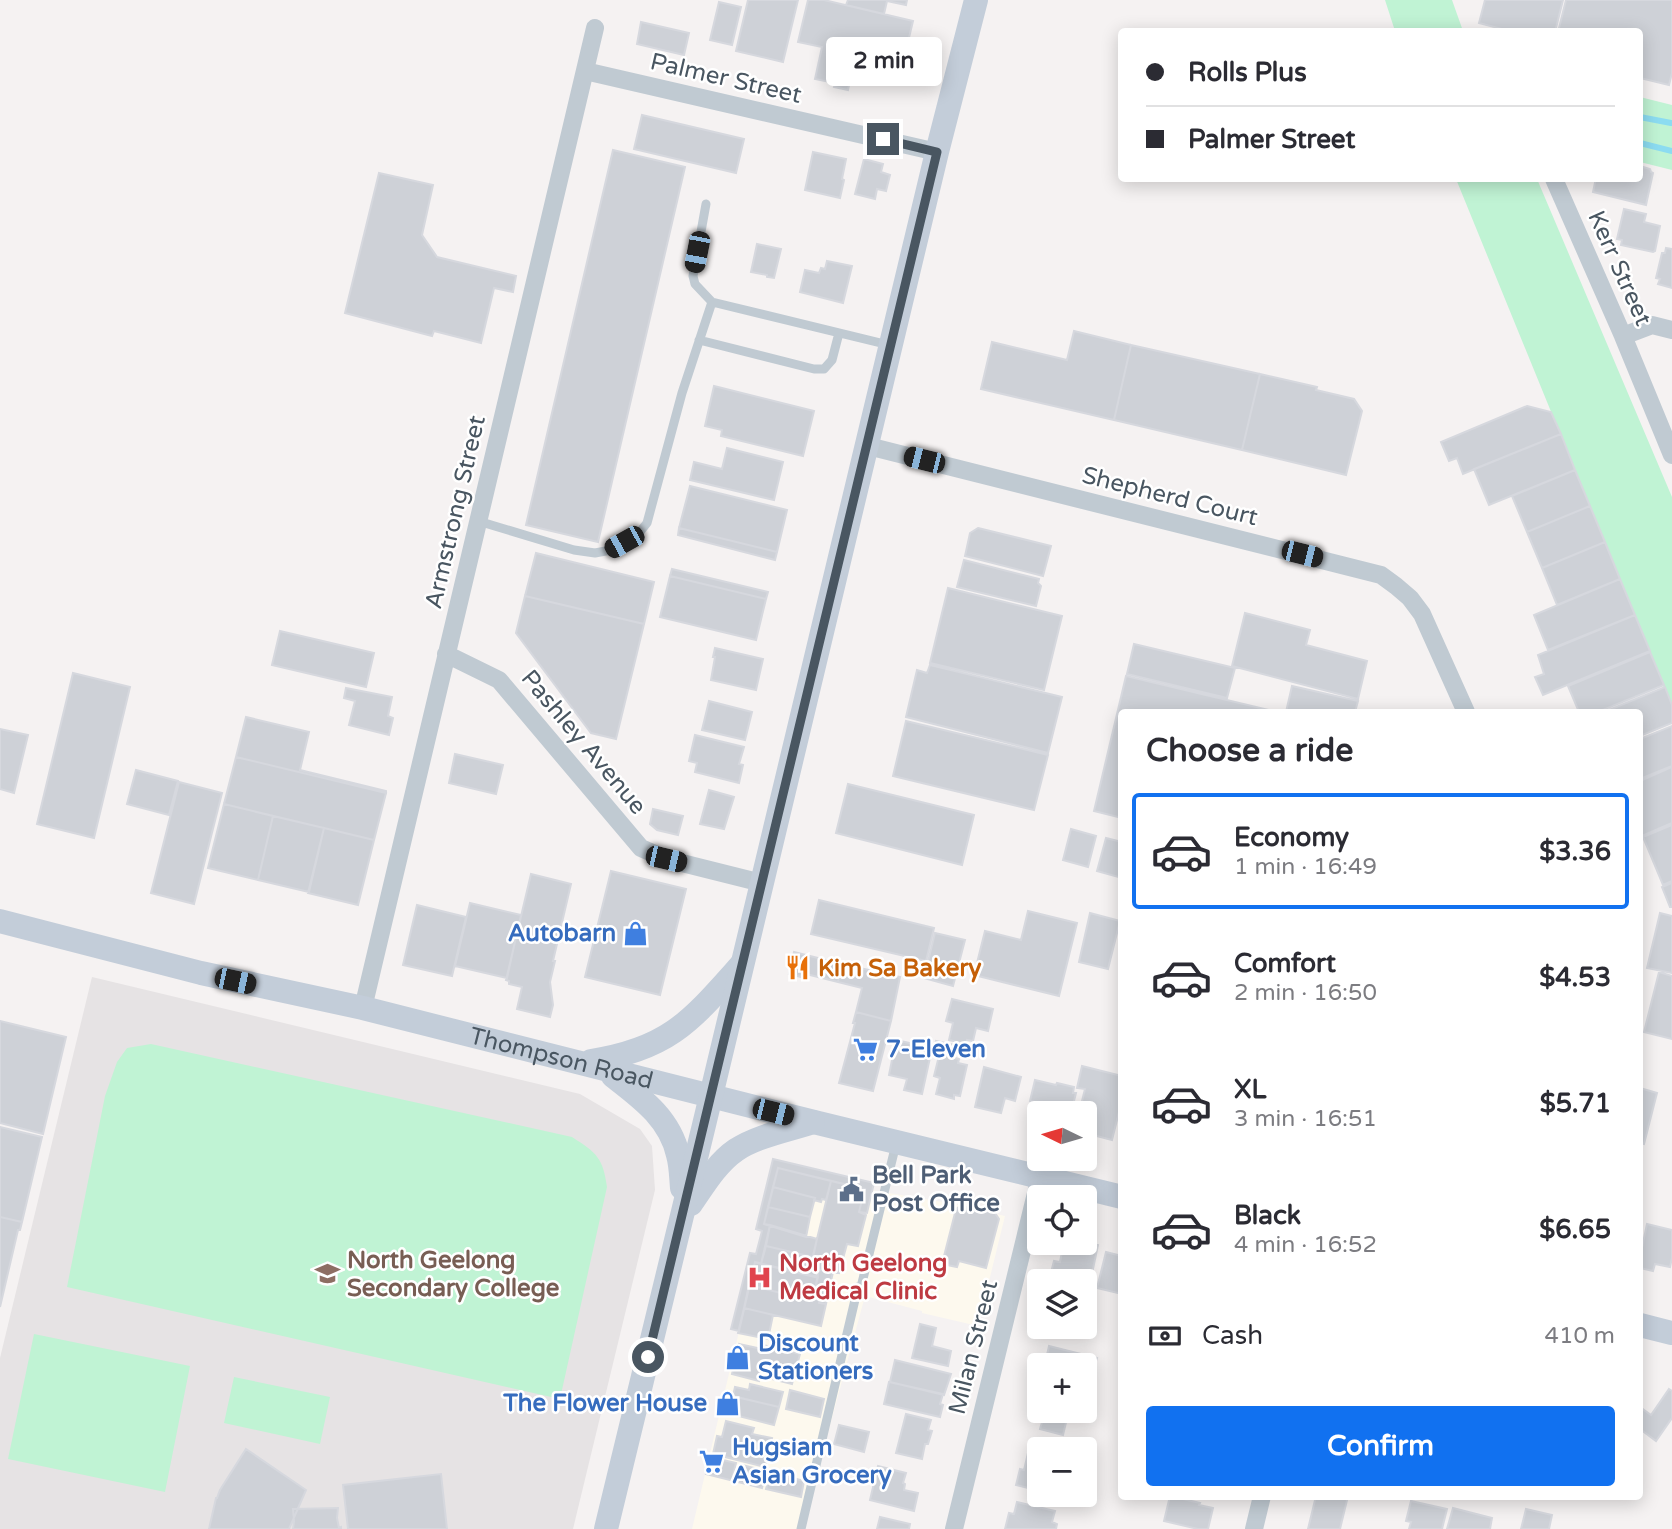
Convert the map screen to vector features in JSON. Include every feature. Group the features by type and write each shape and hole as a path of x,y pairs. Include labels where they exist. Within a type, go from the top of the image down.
{"main road":[{"path":"606,1529 937,152 976,0"},
{"name":"Thompson Road","path":"0,921 201,973 363,1008 1118,1196"},
{"path":"580,1062 624,1055 668,1036 699,1011 743,963"},
{"path":"604,1069 640,1096 669,1130 679,1157 682,1216"},
{"path":"682,1216 706,1181 734,1151 753,1141 814,1122"},
{"path":"1643,1326 1672,1333"}],"street":[{"name":"Armstrong Street","path":"363,1008 595,28"},
{"name":"Palmer Street","path":"585,71 937,152"},
{"name":"Kerr Street","path":"1555,182 1672,454"},
{"path":"1623,336 1652,325 1672,330"},
{"name":"Shepherd Court","path":"868,446 1381,575 1410,598 1422,614 1465,709"},
{"name":"Pashley Avenue","path":"446,654 499,680 641,848 666,859 762,883"},
{"name":"Milan Street","path":"954,1529 1040,1177"},
{"path":"1254,1529 1261,1500"}],"lane":[{"path":"706,204 693,276 695,284 712,302 891,345"},
{"path":"478,521 574,550 595,553 611,550 639,533 647,523 682,393 712,302"},
{"path":"699,340 814,369 824,369 832,360 839,333"},
{"path":"801,1529 858,1287 861,1287 896,1142"}],"shaded area":[{"name":"North Geelong Secondary College","path":"92,977 580,1094 640,1129 652,1146 655,1190 573,1529 0,1529 0,1358"},
{"path":"778,1168 865,1189 949,1203 1005,1216 978,1326 865,1296 802,1529 692,1529"}],"green space":[{"path":"1385,0 1452,0 1462,28 1394,28"},
{"path":"1643,98 1672,105 1672,170 1643,163"},
{"path":"1457,182 1538,182 1672,497 1672,708"},
{"path":"151,1044 572,1137 593,1152 601,1163 607,1187 560,1399 67,1287 105,1096 117,1062 127,1048"},
{"path":"34,1334 190,1366 165,1492 8,1459"},
{"path":"234,1377 330,1397 320,1444 224,1423"}],"building":[{"path":"748,0 798,0 783,62 736,51"},
{"path":"808,0 824,0 913,21 902,67 855,57 848,90 834,87 835,83 815,79 822,47 798,42"},
{"path":"848,0 907,0 906,5 887,1 884,14 846,5"},
{"path":"1485,0 1563,0 1556,28 1498,28 1479,23"},
{"path":"1566,0 1672,0 1672,73 1669,85 1643,79 1643,28 1559,28"},
{"path":"719,2 741,7 732,45 710,40"},
{"path":"641,22 689,33 684,55 637,44"},
{"path":"642,115 744,139 736,173 634,149"},
{"path":"613,150 685,167 598,542 526,525"},
{"path":"813,152 846,159 840,198 805,190"},
{"path":"864,159 883,164 881,172 890,175 886,191 877,189 875,199 855,194"},
{"path":"1643,167 1653,173 1646,205 1593,192 1595,182 1643,182"},
{"path":"379,173 433,185 422,235 437,257 516,276 513,292 494,288 481,343 434,331 432,336 345,313"},
{"path":"1624,209 1646,214 1644,222 1660,226 1655,251 1621,245 1622,240 1617,239"},
{"path":"757,244 781,249 774,278 751,272"},
{"path":"1666,248 1672,249 1672,288 1658,284 1660,279 1656,278 1662,253 1665,253"},
{"path":"827,261 852,266 843,303 800,292 805,270 819,273 821,268 825,269"},
{"path":"1074,331 1131,345 1114,420 981,389 992,342 1067,360"},
{"path":"1131,345 1260,374 1242,450 1114,420"},
{"path":"1260,374 1354,399 1362,411 1346,475 1242,450"},
{"path":"714,386 814,411 803,456 721,436 722,430 705,426"},
{"path":"1527,406 1551,412 1561,434 1463,474 1457,458 1449,461 1441,442"},
{"path":"1561,434 1575,470 1489,505 1474,469"},
{"path":"727,448 783,462 774,500 690,480 694,462 722,469"},
{"path":"1575,470 1590,506 1527,532 1512,496"},
{"path":"690,486 787,510 777,552 679,528"},
{"path":"1590,506 1605,542 1542,568 1527,532"},
{"path":"679,528 777,552 775,560 678,535"},
{"path":"978,528 1051,546 1043,576 965,556 970,533"},
{"path":"1605,542 1620,579 1557,605 1542,568"},
{"path":"536,553 654,582 644,624 525,596"},
{"path":"964,560 1039,579 1041,586 1036,606 957,587"},
{"path":"672,569 768,592 766,599 670,576"},
{"path":"670,576 766,599 756,640 660,617"},
{"path":"1620,579 1635,615 1548,650 1534,615"},
{"path":"948,588 1062,616 1044,690 930,663"},
{"path":"525,596 644,624 616,739 591,733 516,633"},
{"path":"1245,613 1310,630 1306,645 1367,661 1358,699 1232,666"},
{"path":"1635,615 1650,651 1543,695 1535,677 1544,674 1538,655"},
{"path":"280,631 374,653 366,687 272,665"},
{"path":"1134,644 1235,668 1227,698 1127,674"},
{"path":"715,648 763,659 756,690 711,680"},
{"path":"1650,652 1664,685 1605,709 1578,709 1568,686"},
{"path":"930,665 1062,697 1048,753 906,717 917,670 927,673"},
{"path":"73,673 130,687 94,838 37,824"},
{"path":"1126,676 1264,709 1118,709"},
{"path":"1292,686 1358,701 1356,709 1287,709"},
{"path":"1665,687 1672,705 1672,723 1643,735 1643,709 1611,709"},
{"path":"346,688 392,697 388,716 393,718 389,735 349,725 355,701 344,698"},
{"path":"709,701 752,712 745,740 702,730"},
{"path":"1118,710 1118,817 1094,811"},
{"path":"246,717 309,732 300,770 386,793 236,757"},
{"path":"906,721 1048,755 1034,810 893,776"},
{"path":"1672,726 1672,766 1643,778 1643,738"},
{"path":"0,729 28,735 14,793 0,789"},
{"path":"695,735 744,747 739,764 743,765 739,783 695,772 697,763 689,761"},
{"path":"455,754 503,765 496,794 449,783"},
{"path":"236,757 386,793 374,840 224,804"},
{"path":"1672,767 1672,823 1643,836 1643,780"},
{"path":"136,770 178,781 169,815 127,804"},
{"path":"179,782 222,793 194,904 151,893"},
{"path":"848,784 974,815 962,865 836,833"},
{"path":"709,790 734,797 724,829 700,824"},
{"path":"224,804 273,816 258,880 208,868"},
{"path":"653,809 683,816 678,835 657,830 650,824"},
{"path":"273,816 324,828 309,892 258,880"},
{"path":"1672,825 1672,881 1663,885 1643,837"},
{"path":"324,828 374,840 358,905 308,893"},
{"path":"1071,829 1096,836 1088,867 1063,860"},
{"path":"1106,838 1118,841 1118,877 1097,871"},
{"name":"Autobarn","path":"611,871 686,889 660,995 585,977"},
{"path":"531,874 571,884 553,961 550,982 553,1005 550,1017 517,1009 522,987 509,984 506,980"},
{"path":"1672,883 1672,907 1670,907 1662,887"},
{"path":"819,900 934,928 926,961 811,934"},
{"path":"470,903 521,915 507,978 455,966"},
{"path":"417,905 466,917 452,976 403,965"},
{"path":"1028,911 1077,923 1059,996 974,975 985,931 1021,940"},
{"path":"1090,913 1118,920 1108,969 1079,962"},
{"path":"1660,913 1672,916 1672,973 1647,968"},
{"path":"935,933 965,940 953,986 924,978"},
{"path":"794,952 842,964 838,982 802,973 801,977 789,974"},
{"path":"842,964 900,977 891,1021 856,1012 862,988 838,982"},
{"path":"1659,972 1672,976 1672,1039 1644,1032"},
{"path":"952,999 993,1009 988,1031 976,1028 973,1041 967,1040 966,1044 949,1040 953,1023 946,1021"},
{"name":"7-Eleven","path":"856,1012 891,1021 873,1091 839,1083"},
{"path":"0,1021 66,1037 43,1134 0,1123"},
{"path":"896,1040 933,1044 922,1094 904,1090 907,1079 889,1075"},
{"path":"936,1041 955,1045 952,1057 959,1059 958,1063 967,1065 960,1096 954,1095 954,1099 936,1094 940,1078 934,1076 939,1056 933,1054"},
{"path":"1082,1066 1118,1075 1118,1116 1112,1140 1097,1136 1097,1101 1082,1101 1085,1089 1077,1088"},
{"path":"984,1067 1021,1077 1015,1101 1005,1098 1001,1113 975,1107"},
{"path":"1035,1080 1074,1087 1073,1093 1076,1093 1074,1101 1030,1101"},
{"path":"1643,1089 1657,1093 1643,1144"},
{"path":"0,1127 42,1137 22,1222 0,1217"},
{"path":"773,1159 874,1183 867,1213 859,1212 865,1189 778,1168 764,1224 770,1225 761,1264 755,1262 739,1331 731,1329 750,1253 756,1254 762,1231 756,1229"},
{"path":"778,1168 831,1181 826,1200 822,1199 821,1202 773,1187"},
{"path":"831,1181 865,1189 859,1212 866,1215 858,1246 847,1244 839,1273 810,1268"},
{"path":"773,1187 815,1198 810,1217 768,1207"},
{"path":"960,1206 995,1213 999,1219 986,1268 959,1261 957,1267 942,1264 956,1209"},
{"path":"768,1207 810,1217 806,1237 764,1224"},
{"path":"0,1217 22,1222 0,1307"},
{"path":"1647,1224 1672,1230 1670,1267 1655,1264 1653,1271 1643,1269 1643,1243"},
{"path":"770,1225 817,1239 813,1257 766,1246"},
{"path":"766,1246 813,1257 810,1268 817,1269 815,1277 761,1264"},
{"path":"1106,1252 1118,1255 1118,1293 1097,1288"},
{"path":"1061,1255 1096,1255 1093,1269 1052,1269 1054,1261 1060,1262"},
{"path":"755,1262 818,1277 812,1301 749,1285"},
{"path":"819,1270 833,1272 826,1304 813,1298"},
{"path":"749,1285 812,1301 813,1298 819,1300 819,1303 826,1304 821,1326 744,1308"},
{"path":"744,1308 773,1315 768,1339 738,1333"},
{"path":"920,1324 936,1328 932,1346 951,1351 948,1366 912,1358"},
{"path":"739,1344 762,1349 763,1345 800,1354 792,1384 760,1376 759,1381 732,1374"},
{"path":"1049,1346 1077,1353 1047,1353"},
{"path":"895,1360 951,1374 944,1395 890,1382"},
{"path":"889,1382 943,1394 940,1417 884,1404"},
{"path":"750,1384 783,1392 779,1407 733,1396 735,1387 749,1390"},
{"path":"1669,1389 1672,1391 1672,1418 1656,1441 1643,1431 1643,1409 1651,1415"},
{"path":"790,1390 824,1399 820,1417 786,1409"},
{"path":"727,1395 779,1407 774,1425 723,1412"},
{"path":"906,1414 931,1420 928,1430 932,1431 928,1444 925,1444 922,1459 896,1453"},
{"path":"726,1421 754,1428 752,1434 772,1438 765,1467 713,1454 717,1436 722,1437"},
{"path":"1042,1423 1066,1423 1063,1435 1040,1429"},
{"path":"839,1425 869,1432 864,1452 834,1444"},
{"path":"246,1449 306,1490 289,1529 209,1529 216,1498"},
{"path":"710,1457 736,1463 733,1475 739,1476 742,1465 766,1471 762,1488 706,1474"},
{"path":"1027,1457 1027,1488 1016,1485 1020,1469 1024,1470"},
{"path":"878,1466 906,1473 904,1490 918,1493 914,1511 870,1500"},
{"path":"771,1472 804,1481 801,1497 766,1489"},
{"path":"441,1474 447,1529 348,1529 343,1485"},
{"path":"1169,1500 1187,1500 1213,1508 1208,1529 1164,1521"},
{"path":"1315,1500 1347,1500 1340,1529 1308,1529"},
{"path":"1411,1501 1447,1509 1442,1529 1409,1529 1411,1522 1406,1521"},
{"path":"1017,1502 1027,1504 1027,1507 1055,1511 1052,1522 1057,1524 1056,1529 1005,1529 1009,1513 1014,1514"},
{"path":"338,1508 337,1518 341,1529 293,1529 293,1509"},
{"path":"1453,1508 1492,1518 1490,1529 1447,1529"},
{"path":"1526,1509 1552,1515 1549,1529 1521,1529"},
{"path":"880,1517 910,1524 909,1529 877,1529"}],"waterway":[{"path":"1643,118 1671,123"},
{"path":"1643,144 1672,151"}],"place":[{"name":"Autobarn","path":"636,933"},
{"name":"Kim Sa Bakery","path":"798,968"},
{"name":"7-Eleven","path":"866,1049"},
{"name":"Bell Park Post Office","path":"852,1189"},
{"name":"North Geelong Secondary College","path":"327,1274"},
{"name":"North Geelong Medical Clinic","path":"759,1277"},
{"name":"Discount Stationers","path":"738,1357"},
{"name":"The Flower House","path":"727,1403"},
{"name":"Hugsiam Asian Grocery","path":"712,1461"}],"route":[{"path":"648,1357 937,152 883,139"}]}
